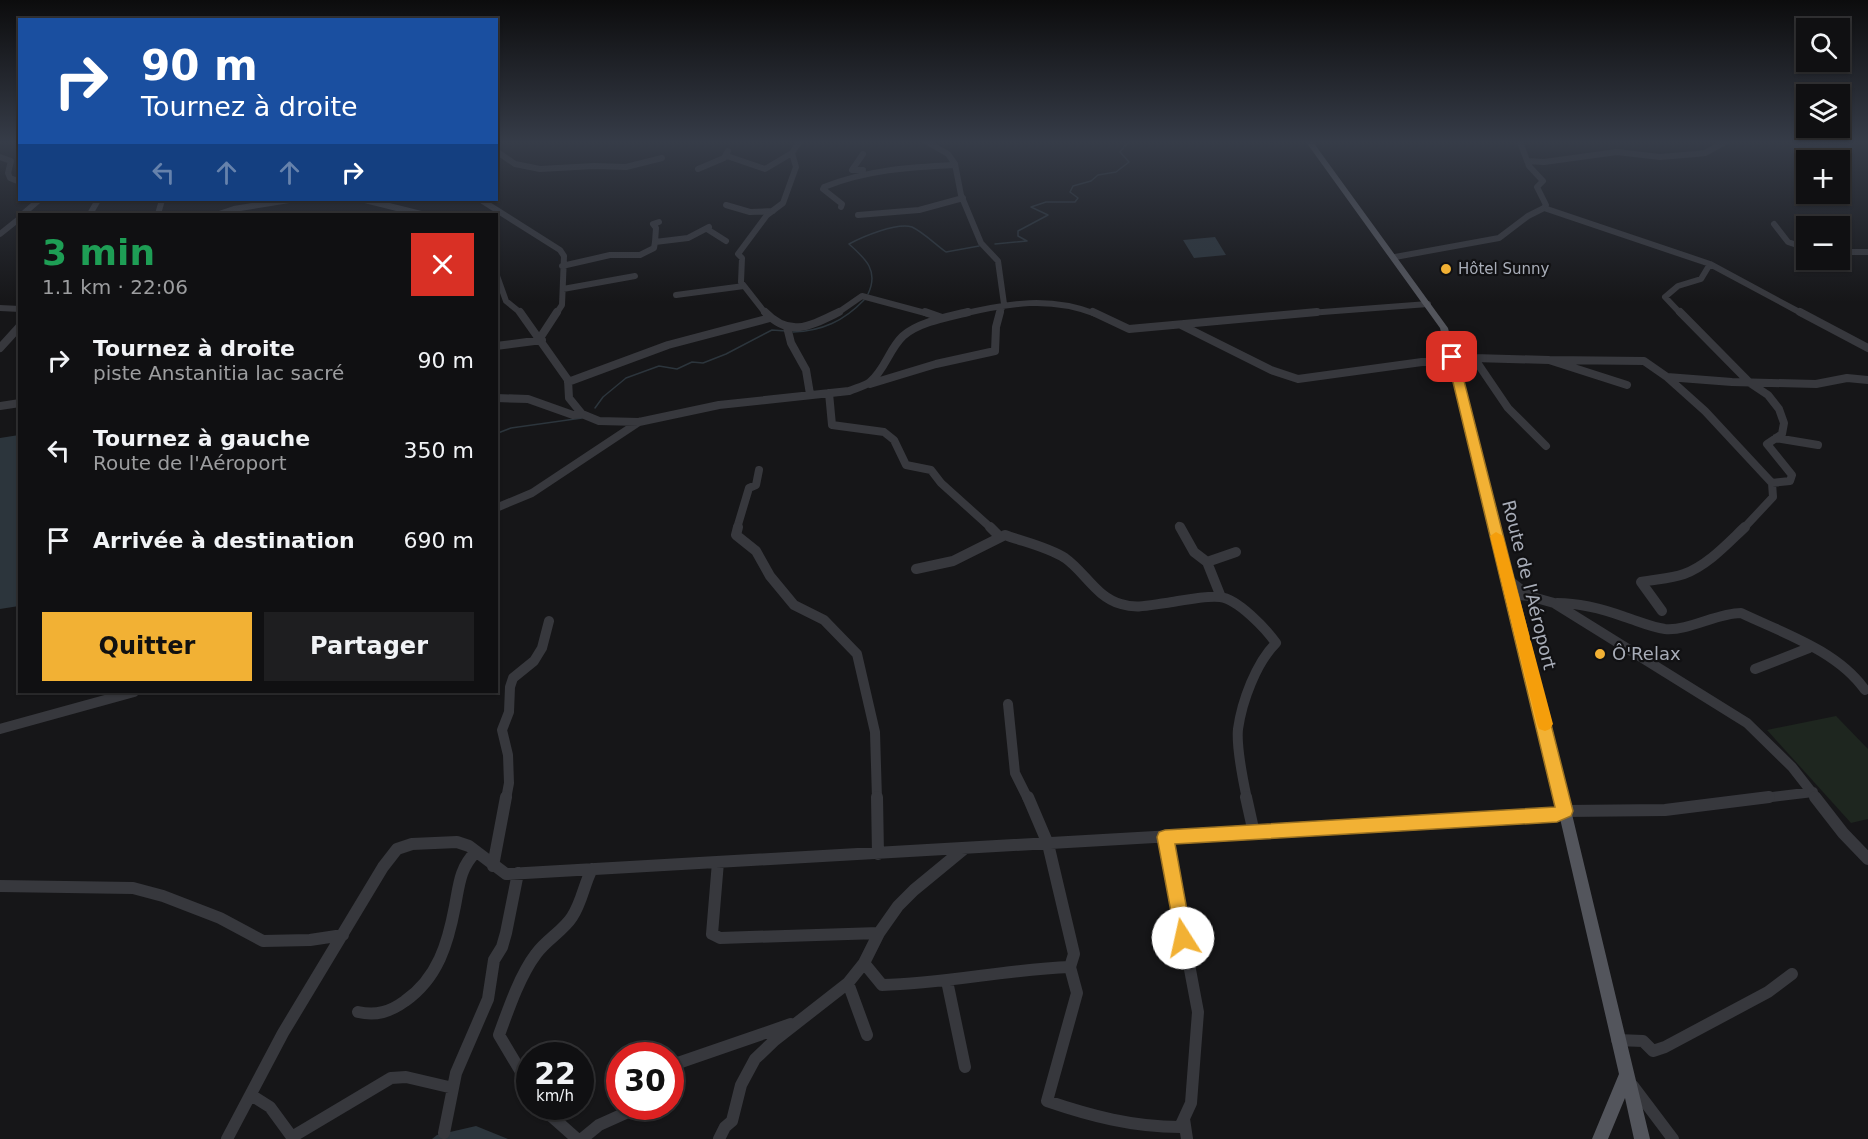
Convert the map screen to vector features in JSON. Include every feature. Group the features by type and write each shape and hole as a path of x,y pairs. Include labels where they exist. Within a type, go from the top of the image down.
{"main road":[{"name":"Route de l'Aéroport","path":"1349,195 1444,328 1541,710 1642,1139"},
{"path":"1600,1139 1626,1076"}],"street":[{"path":"786,195 783,203 767,215 738,254 742,258 741,282 770,318 787,327 798,329 831,316 855,303 862,296 910,307 942,318"},
{"path":"831,195 842,204 841,207"},
{"path":"1541,195 1546,205 1544,208"},
{"path":"498,279 506,301 525,315 568,382 569,398 582,414 599,421 639,422 719,405 810,394 849,392 867,384 936,364 995,351 994,336 1000,310 1004,304 998,261 981,243 963,198 919,210 858,215"},
{"path":"24,213 38,201"},
{"path":"222,213 283,201"},
{"path":"369,201 417,213"},
{"path":"483,201 560,250 564,256 562,305 541,339 498,346"},
{"path":"726,205 750,212 773,211"},
{"path":"1395,257 1500,238 1528,216 1544,208 1710,264 1868,348"},
{"path":"0,224 18,220"},
{"path":"0,234 18,220"},
{"path":"562,266 610,255 640,255 654,249 656,228 653,224 659,222"},
{"path":"1774,224 1788,242 1796,245"},
{"path":"655,242 688,238 708,228 726,241"},
{"path":"1850,252 1868,252"},
{"path":"1710,264 1701,279 1678,286 1665,297 1750,383 1768,395 1779,410 1784,423 1782,434 1767,444 1792,476 1790,481 1772,483"},
{"path":"563,289 635,276"},
{"path":"676,296 744,286"},
{"path":"867,384 877,375 902,337 922,325 942,318 1004,304 1054,302 1074,305 1108,318 1128,329 1236,318 1428,304"},
{"path":"0,309 18,309"},
{"path":"568,382 657,347 702,333 770,318"},
{"path":"1181,324 1271,370 1298,379 1321,378 1422,362 1474,358 1644,361 1667,377 1705,411 1772,483 1773,497 1729,541 1704,562 1687,573 1641,582 1662,611"},
{"path":"787,327 791,343 806,370 810,394"},
{"path":"0,348 18,328"},
{"path":"1474,358 1508,408 1546,446"},
{"path":"1549,360 1627,385"},
{"path":"1667,377 1750,383 1815,384 1847,378 1868,380"},
{"path":"829,393 832,425 884,432 894,440 906,465 931,470 941,483 972,508 1000,537"},
{"path":"498,398 528,399 573,415 582,414"},
{"path":"0,406 18,404"},
{"path":"498,507 511,504 537,489 613,436 639,422"},
{"path":"1776,438 1818,445"},
{"path":"759,470 756,485 749,488 736,535 756,551 770,576 794,605 824,620 857,654 875,732 878,854"},
{"path":"1179,526 1188,538 1191,547 1202,560 1207,562 1236,552"},
{"path":"916,569 952,561 1005,535 1064,557 1101,594 1120,604 1146,608 1164,603 1221,597 1253,615 1276,643 1268,652 1248,694 1238,730 1243,782 1254,833"},
{"path":"1207,562 1221,597"},
{"path":"1506,578 1528,596"},
{"path":"1510,594 1554,603 1571,603 1667,629 1718,618 1729,613 1741,613 1833,660 1853,675 1865,690"},
{"path":"1554,603 1747,723 1792,767 1843,833 1868,859"},
{"path":"493,866 509,783 508,755 502,730 509,712 510,687 513,678 534,661 542,648 549,621"},
{"path":"1755,669 1809,648"},
{"path":"0,729 130,693"},
{"path":"1008,705 1015,773 1048,844 1074,954 1070,967 1077,993 1064,1032 1047,1101 1096,1119 1147,1128 1180,1127 1184,1119 1191,1103 1198,1012 1165,837"},
{"path":"227,1139 283,1033 343,935 397,849 412,844 457,842 469,846 506,874 1254,833 1557,814 1565,811 1665,810 1813,792"},
{"path":"719,1139 724,1127 732,1121 741,1085 755,1059 775,1040 848,983 864,963 879,933 897,909 915,890 950,864 965,848"},
{"path":"358,1012 366,1016 380,1015 394,1009 408,999 428,977 442,957 464,866 476,852"},
{"path":"718,862 711,924 712,934 720,938 792,933 879,933"},
{"path":"516,1064 499,1035 509,1007 536,954 571,919 578,907 583,887 592,869"},
{"path":"444,1133 456,1073 488,999 494,960 502,947 506,933 518,873"},
{"path":"0,886 134,888 163,896 220,918 263,941 310,940 343,935"},
{"path":"864,963 882,986 902,986 971,976 1070,967"},
{"path":"1617,1040 1643,1041 1653,1050 1665,1047 1768,992 1792,974"},
{"path":"946,981 965,1067"},
{"path":"848,983 867,1035"},
{"path":"684,1061 799,1021"},
{"path":"1626,1076 1673,1139"},
{"path":"251,1095 270,1107 292,1137 392,1078 406,1077 453,1088"},
{"path":"1184,1119 1187,1139"},
{"path":"556,1120 577,1139"},
{"path":"582,1139 599,1125 610,1120"}],"shaded area":[{"path":"1215,237 1226,255 1194,258 1183,240"},
{"path":"18,435 18,606 0,609 0,438"},
{"path":"1836,716 1868,749 1868,819 1851,823 1767,730"},
{"path":"476,1126 508,1139 432,1139 437,1135"}],"waterway":[{"path":"995,244 1027,241 1018,236 1018,231 1048,215 1031,207 1046,202 1075,202 1078,198 1074,195"},
{"path":"868,294 872,279 869,266 849,244 862,238 889,228 906,226 916,229 946,252 979,246"},
{"path":"793,332 814,330 832,324 849,314 864,300"},
{"path":"595,408 603,397 626,378 659,366 677,369 692,362 703,363 726,354 772,330 786,331"},
{"path":"498,433 511,428 582,418"}],"slow traffic":[{"path":"1496,536 1545,724"}],"place":[{"name":"Hôtel Sunny","path":"1446,269"},
{"name":"Ô'Relax","path":"1600,654"}],"route":[{"path":"1183,938 1165,837 1557,814 1565,811 1452,357"}]}
